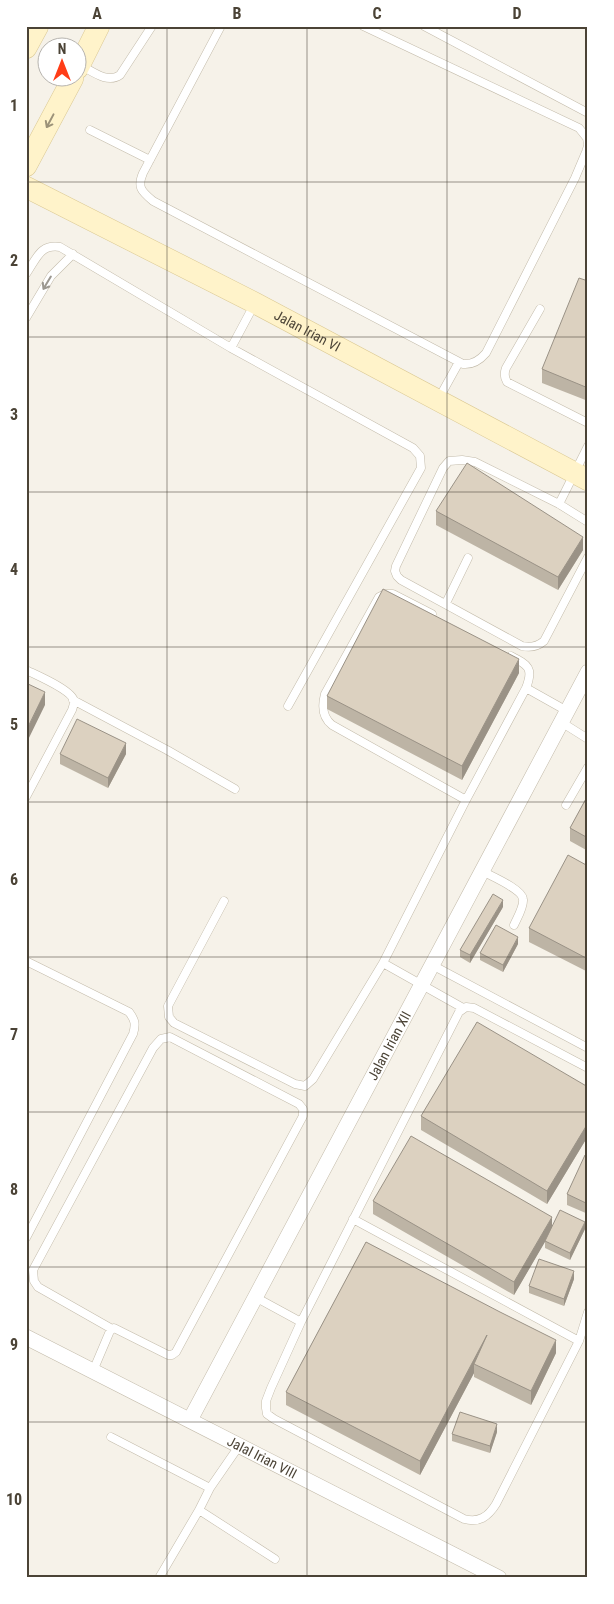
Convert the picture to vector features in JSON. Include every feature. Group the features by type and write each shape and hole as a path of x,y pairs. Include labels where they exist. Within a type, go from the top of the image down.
{"street":[{"path":"26,48 38,26"},
{"path":"88,47 99,26"},
{"path":"26,166 67,88"},
{"name":"Jalan Irian VI","path":"26,187 255,303 581,476"},
{"name":"Jalan Irian XII","path":"190,1420 588,672"},
{"name":"Jalal Irian VIII","path":"26,1337 499,1578"}],"lane":[{"path":"88,73 110,79 120,75 152,26"},
{"path":"221,26 143,172 140,184 143,193 459,362 472,363 486,353 575,178 586,152 587,138 580,128 363,26"},
{"path":"424,26 588,112"},
{"path":"90,130 150,160"},
{"path":"26,274 42,250 52,246 60,247 231,348 413,448 420,456 421,468 288,706"},
{"path":"26,318 51,276 73,254"},
{"path":"231,348 255,303"},
{"path":"540,309 506,368 504,374 507,382 588,424"},
{"path":"437,401 459,362"},
{"path":"559,504 581,476 588,446"},
{"path":"588,522 559,504 474,462 462,460 449,461 443,468 395,571 401,580 522,646 528,647 544,641 588,557"},
{"path":"446,603 468,558"},
{"path":"443,620 393,594 380,596 325,694 322,707 326,719 332,725 466,800"},
{"path":"224,901 168,1006 169,1017 174,1022 295,1084 305,1086 313,1079 382,963 526,688 530,675 527,666 502,651"},
{"path":"26,670 64,690 73,700 235,789"},
{"path":"526,688 564,717 588,740"},
{"path":"26,797 72,710 73,700"},
{"path":"566,805 588,767"},
{"path":"482,871 516,889 521,894 522,904 514,926"},
{"path":"26,961 129,1012 134,1018 135,1026 133,1034 26,1238"},
{"path":"382,963 463,1008 474,1008 588,1068"},
{"path":"432,965 588,1048"},
{"path":"463,1008 455,1020 301,1322 266,1401 267,1414 464,1520 474,1521 485,1517 496,1504 580,1341 588,1312"},
{"path":"170,1037 299,1104 303,1109 303,1116 176,1352 168,1355 116,1328 112,1329 38,1287 34,1281 33,1270 153,1048 161,1039 170,1037"},
{"path":"354,1219 580,1341"},
{"path":"255,1297 301,1322"},
{"path":"92,1371 112,1329"},
{"path":"111,1437 210,1488"},
{"path":"159,1578 210,1488 239,1446"},
{"path":"199,1510 276,1559"}],"building":[{"path":"579,278 588,281 588,388 542,369"},
{"path":"467,463 583,537 558,577 436,511"},
{"path":"383,589 519,659 462,766 327,696"},
{"path":"26,683 45,692 26,731"},
{"path":"77,719 126,743 108,778 60,754"},
{"path":"588,795 588,838 570,828"},
{"path":"568,855 588,866 588,959 529,928"},
{"path":"493,894 503,900 470,955 460,950"},
{"path":"496,925 518,937 503,965 480,953"},
{"path":"477,1022 588,1087 588,1123 547,1191 421,1116"},
{"path":"411,1136 552,1217 514,1282 373,1201"},
{"path":"585,1155 588,1156 588,1204 567,1194"},
{"path":"560,1210 585,1222 570,1253 545,1241"},
{"path":"366,1242 556,1340 531,1391 474,1364 487,1335 420,1461 286,1392"},
{"path":"539,1259 574,1271 564,1299 529,1286"},
{"path":"460,1412 497,1424 490,1446 452,1434"}]}
